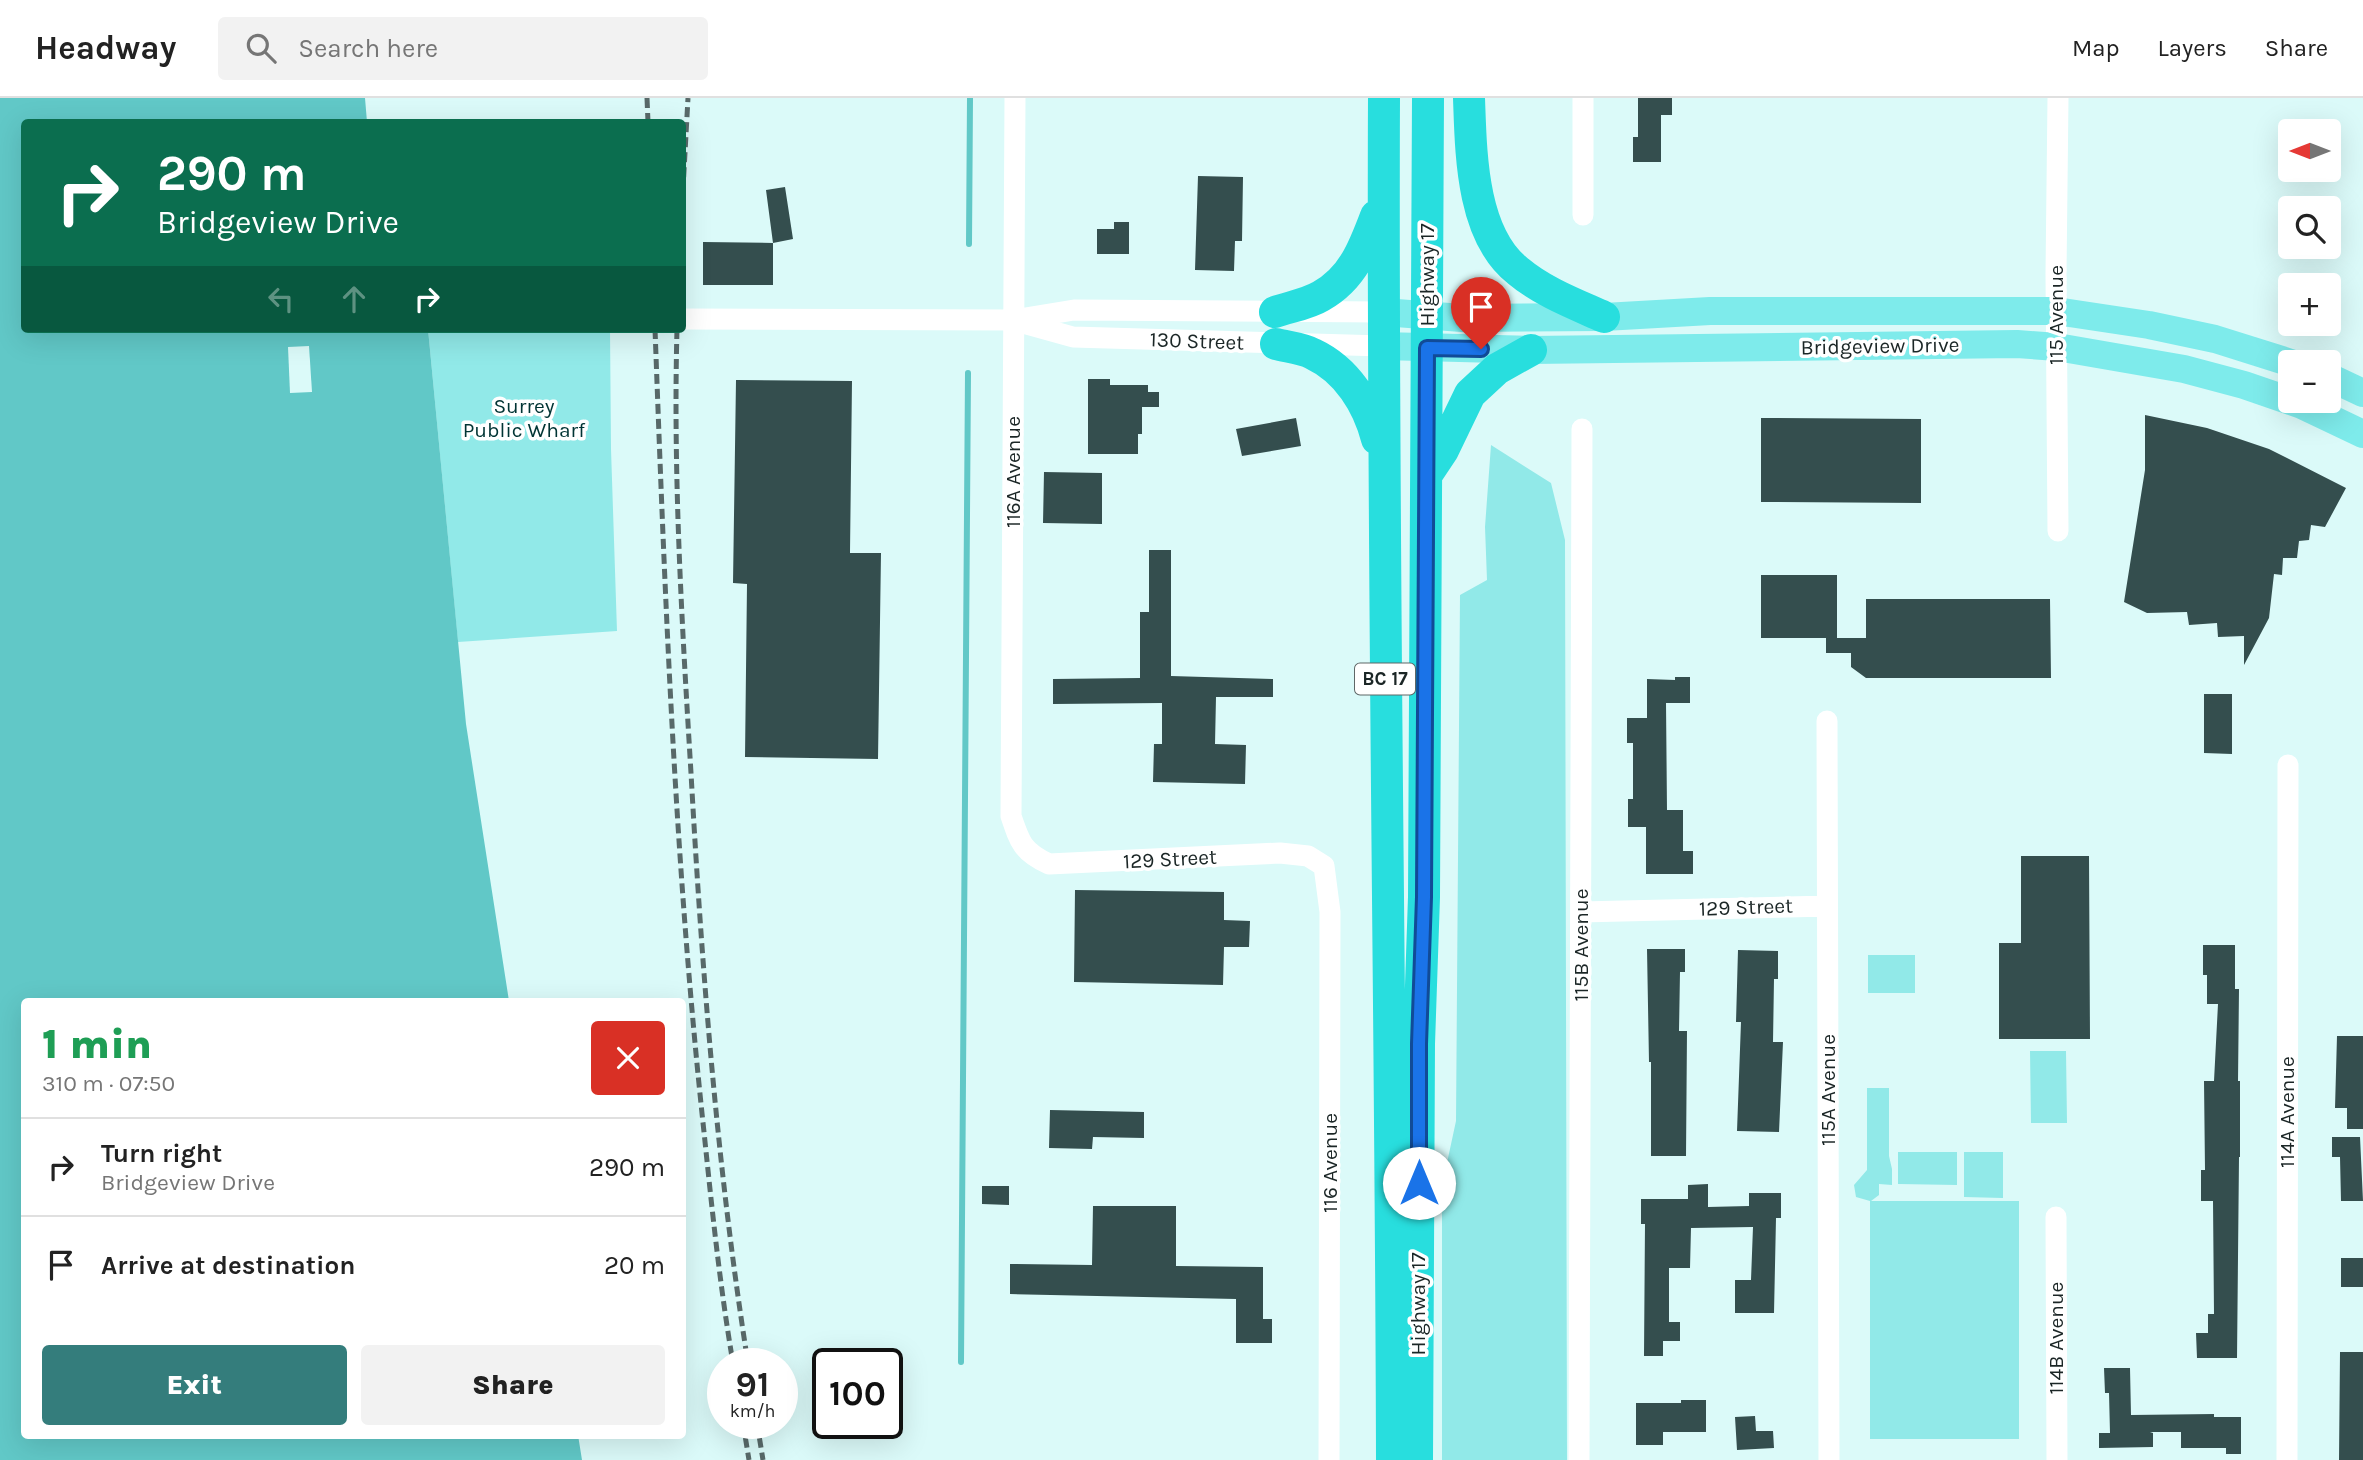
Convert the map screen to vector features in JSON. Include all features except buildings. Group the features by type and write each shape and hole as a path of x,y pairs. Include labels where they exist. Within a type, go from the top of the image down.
{"highway":[{"name":"Highway 17","path":"1384,98 1383,312 1403,347 1426,475 1417,1460"},
{"name":"Highway 17","path":"1392,1460 1391,1087 1383,459 1403,347 1427,315 1428,98"},
{"path":"1469,98 1471,155 1476,185 1495,243 1505,259 1518,272 1553,294 1604,317"},
{"path":"1275,312 1321,296 1346,278 1362,254 1383,195"},
{"path":"1276,344 1312,353 1344,376 1371,414 1383,459"},
{"path":"1403,347 1409,783 1424,897"},
{"path":"1426,475 1443,450 1470,394 1497,369 1531,350"}],"main road":[{"name":"Bridgeview Drive","path":"1383,312 1455,318 1604,317 1710,311 2056,311 2149,325 2215,339 2278,359"},
{"name":"Bridgeview Drive","path":"1403,347 1531,350 2017,344 2057,347 2184,369 2244,385 2302,405 2363,434"},
{"path":"2341,383 2363,393"}],"street":[{"name":"116A Avenue","path":"1015,98 1010,797 1011,816 1020,844"},
{"path":"1583,98 1583,215"},
{"name":"115 Avenue","path":"2058,98 2058,531"},
{"name":"130 Street","path":"686,319 1014,320 1074,310 1383,312"},
{"name":"130 Street","path":"1014,320 1073,337 1403,347"},
{"name":"115B Avenue","path":"1579,1460 1582,429"},
{"name":"115A Avenue","path":"1828,721 1829,1460"},
{"name":"114A Avenue","path":"2287,1460 2288,765"},
{"name":"129 Street","path":"1020,844 1032,856 1049,864 1280,853 1308,856 1324,866"},
{"name":"116 Avenue","path":"1324,866 1330,912 1329,1460"},
{"name":"129 Street","path":"1581,912 1827,906"},
{"name":"114B Avenue","path":"2056,1217 2057,1460"}],"green space":[{"name":"Surrey Public Wharf","path":"428,333 610,333 617,631 458,642"},
{"path":"1491,445 1551,483 1565,540 1567,1460 1442,1460 1442,1186 1456,1121 1460,595 1487,580 1485,527"},
{"path":"1868,955 1915,955 1915,993 1868,993"},
{"path":"2030,1051 2066,1051 2067,1123 2031,1123"},
{"path":"1867,1088 1889,1088 1889,1156 1892,1169 1892,1185 1879,1184 1879,1195 1871,1201 2019,1201 2019,1439 1870,1439 1870,1201 1856,1197 1854,1185 1867,1170"},
{"path":"1898,1152 1957,1152 1957,1185 1898,1184"},
{"path":"1964,1152 2003,1152 2003,1198 1964,1197"}],"shaded area":[{"path":"0,98 365,98 367,119 21,119 21,333 428,333 466,724 509,998 21,998 21,1439 579,1439 582,1460 0,1460"}],"pier":[{"path":"309,346 312,392 290,393 288,347"}],"waterway":[{"path":"969,244 970,98"},
{"path":"961,1362 968,373"}],"railway":[{"path":"647,98 648,119"},
{"path":"686,134 688,98"},
{"path":"655,333 678,831 694,1032 713,1219 731,1348"},
{"path":"677,333 679,551 700,921 719,1143 746,1348"},
{"path":"746,1439 749,1460"},
{"path":"760,1439 763,1460"}],"route":[{"path":"1419,1183 1419,1044 1424,897 1427,348 1481,349"}]}
